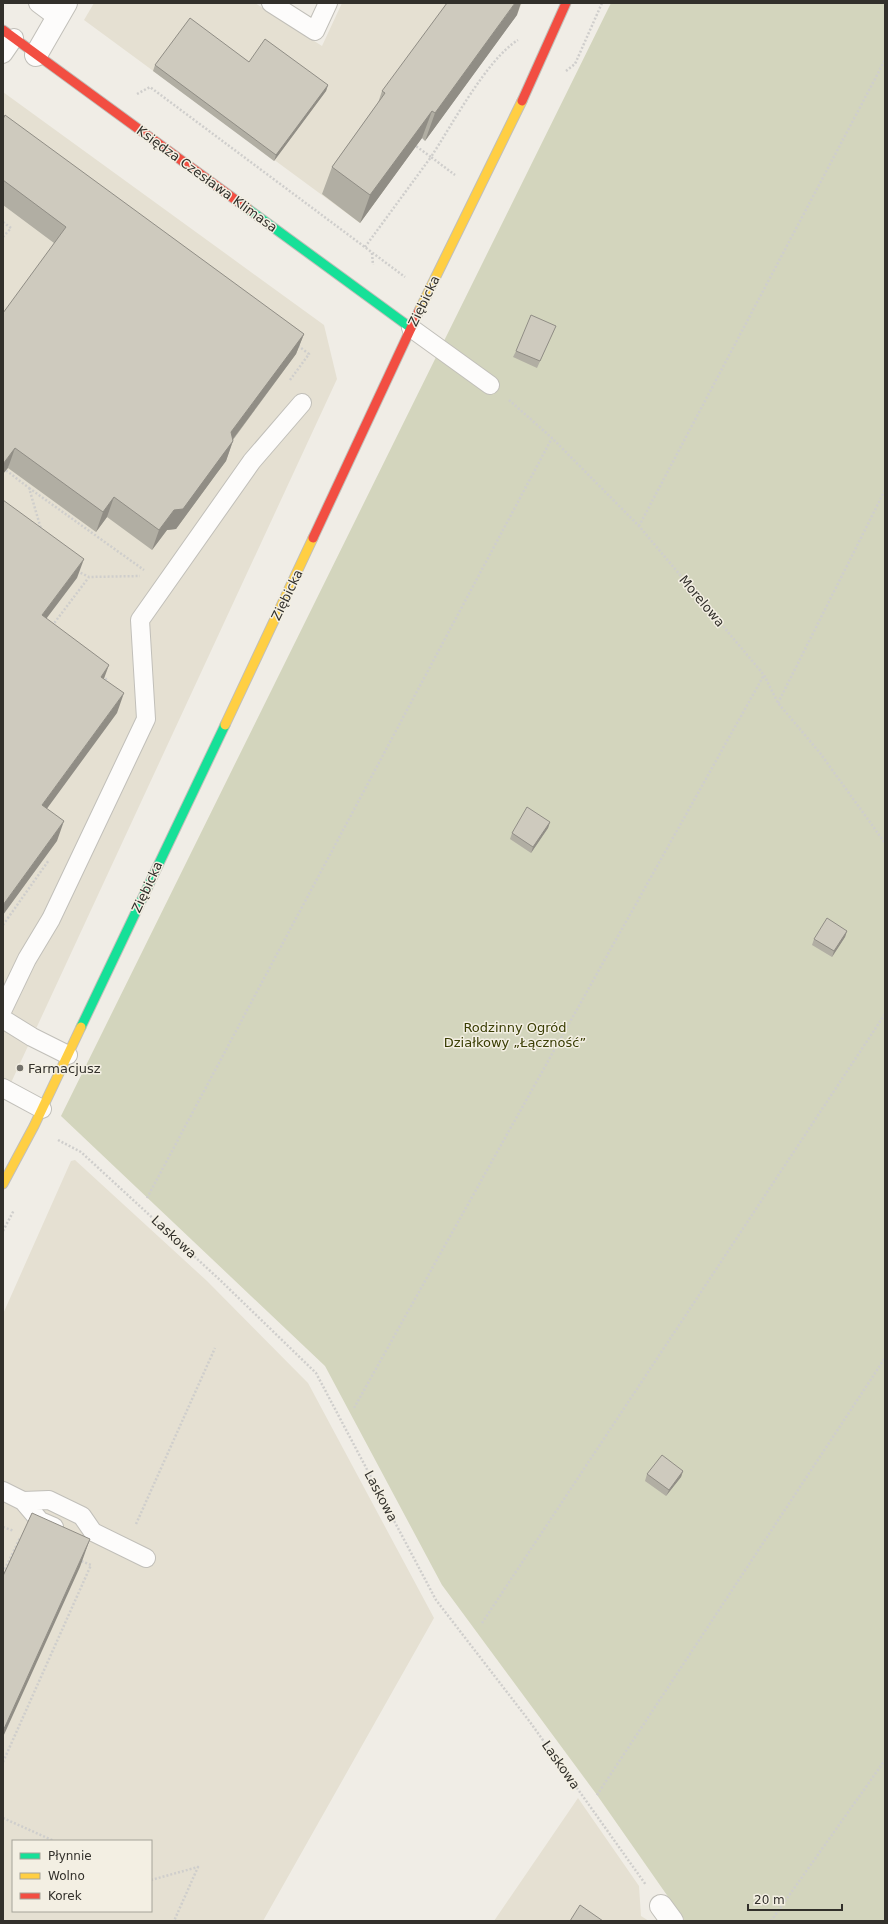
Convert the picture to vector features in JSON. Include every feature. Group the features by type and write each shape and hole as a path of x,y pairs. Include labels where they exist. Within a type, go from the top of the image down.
{"street":[{"name":"Ziębicka","path":"3,1184 34,1126 68,1055 308,550 411,328 515,116 566,3"},
{"path":"36,55 62,10"},
{"name":"Księdza Czesława Klimasa","path":"9,34 411,328"}],"lane":[{"path":"38,3 62,10"},
{"path":"271,3 315,31 328,3"},
{"path":"3,54 9,34"},
{"path":"411,328 490,385"},
{"path":"3,1009 27,959 51,919 146,719 140,620 252,461 302,403"},
{"path":"3,1019 32,1037 68,1055"},
{"path":"3,1088 42,1109"},
{"path":"3,1491 23,1500 40,1521 71,1534 93,1532 146,1558"}],"path":[{"path":"365,247 431,157 480,81 507,46 524,36"},
{"path":"639,526 885,60"},
{"path":"135,95 150,87 410,281"},
{"path":"413,144 461,179"},
{"path":"3,222 11,228 3,237"},
{"path":"286,386 309,354 291,340"},
{"name":"Morelowa","path":"490,385 552,438 639,526 764,675 778,703 820,753 885,843"},
{"path":"147,1198 552,438"},
{"path":"3,468 149,573"},
{"path":"29,488 42,534"},
{"path":"778,703 885,490"},
{"path":"71,566 83,575 89,577 142,576"},
{"path":"50,630 89,577"},
{"path":"100,675 106,679 108,686"},
{"path":"354,1408 764,675"},
{"path":"3,925 51,857"},
{"path":"482,1623 885,1014"},
{"name":"Laskowa","path":"34,1126 81,1152 220,1280 316,1373 436,1600 530,1722 666,1914"},
{"path":"129,1523 135,1525 215,1348"},
{"path":"597,1795 885,1358"},
{"path":"3,1527 15,1532"},
{"path":"3,1574 21,1535"},
{"path":"3,1762 91,1565 75,1558"},
{"path":"771,1921 885,1760"},
{"path":"3,1818 52,1840"},
{"path":"152,1880 198,1867 174,1921"}],"shaded area":[{"path":"94,3 255,3 322,46 342,3 522,3 517,15 404,156 407,158 360,223 84,20"},
{"path":"3,92 324,325 337,379 3,1100"},
{"path":"75,1160 207,1281 308,1383 434,1618 263,1921 3,1921 3,1314 71,1161"},
{"path":"578,1798 639,1886 641,1916 649,1921 494,1921"}],"green space":[{"name":"Rodzinny Ogród Działkowy „Łączność”","path":"611,3 885,3 885,1921 685,1921 597,1795 442,1585 325,1366 61,1116"}],"building":[{"path":"447,3 515,3 435,113 432,111 370,195 332,167 385,93 382,91"},
{"path":"190,18 249,62 265,39 328,85 276,155 155,65"},
{"path":"5,115 304,334 231,432 233,441 183,509 174,510 159,530 114,497 103,512 15,448 3,464 3,313 66,227 3,180 3,119"},
{"path":"531,315 556,326 540,361 516,351"},
{"path":"3,500 84,559 42,615 109,665 101,677 124,693 42,805 64,821 3,905"},
{"path":"527,807 550,822 533,847 512,833"},
{"path":"827,918 847,931 834,951 814,939"},
{"path":"662,1455 683,1471 669,1490 647,1474"},
{"path":"32,1513 90,1539 3,1731 3,1576"},
{"path":"580,1905 603,1921 570,1921"}],"traffic: fast":[{"path":"248,209 411,328"},
{"path":"81,1027 225,725"}],"traffic: slow":[{"path":"419,311 522,101"},
{"path":"225,725 313,538"},
{"path":"3,1184 34,1126 81,1027"}],"traffic: jam":[{"path":"522,101 566,3"},
{"path":"3,30 248,209"},
{"path":"313,538 419,311"}],"place":[{"name":"Farmacjusz","path":"20,1068"}]}
